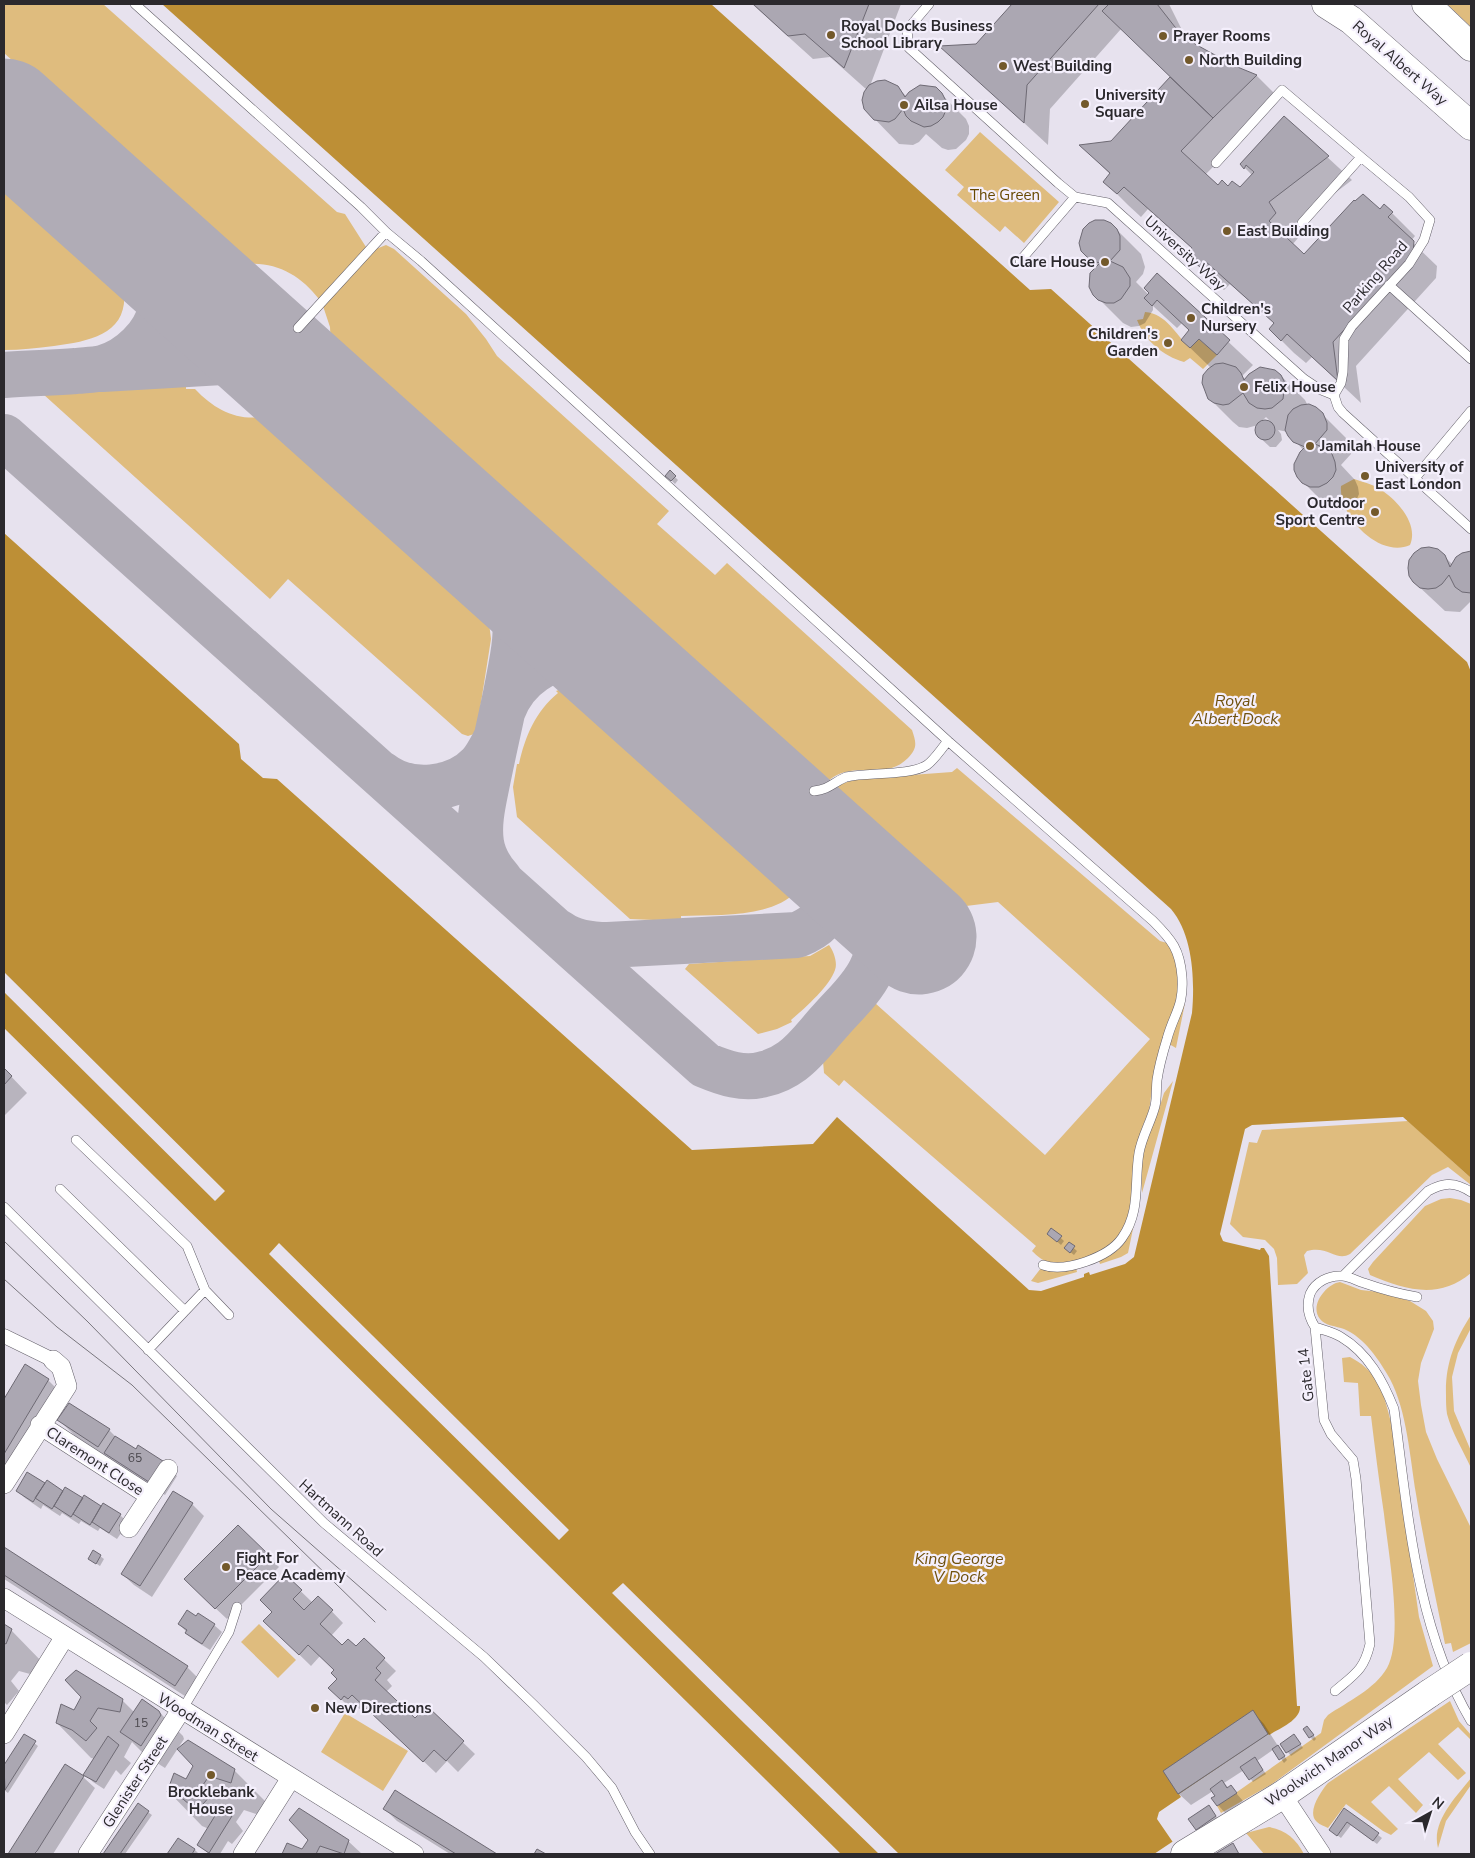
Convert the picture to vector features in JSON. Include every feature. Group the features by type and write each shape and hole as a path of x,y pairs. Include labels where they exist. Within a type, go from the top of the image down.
{"main road":[{"path":"1426,4 1471,47"},
{"name":"Royal Albert Way","path":"1331,6 1351,20 1471,126"},
{"name":"Woolwich Manor Way","path":"1195,1848 1282,1795 1471,1666"}],"street":[{"name":"Claremont Close","path":"4,1336 53,1360 61,1367 67,1386 40,1425 4,1484"},
{"name":"Claremont Close","path":"40,1425 150,1496"},
{"name":"Claremont Close","path":"129,1528 168,1469"},
{"name":"Woodman Street","path":"4,1598 64,1638 291,1778 404,1852"},
{"path":"4,1734 64,1638"},
{"name":"Glenister Street","path":"88,1854 182,1710"},
{"path":"243,1854 291,1778"},
{"path":"1282,1795 1321,1854"}],"lane":[{"path":"135,4 948,741 1153,921 1171,939 1180,964 1181,1006 1166,1040 1155,1103 1142,1141 1137,1196 1127,1230 1116,1245 1096,1258 1064,1267 1043,1265"},
{"name":"University Way","path":"930,4 907,30 909,48 1075,197 1108,203 1304,379 1319,389 1334,395"},
{"path":"1216,163 1282,90 1361,157 1302,223"},
{"name":"Parking Road","path":"1334,395 1341,382 1343,372 1344,340 1352,326 1408,264 1424,240 1430,220 1409,197 1361,157"},
{"path":"1020,261 1075,197"},
{"path":"298,328 386,232"},
{"path":"1389,285 1471,359"},
{"path":"1334,395 1338,407 1343,413 1471,529"},
{"path":"1415,478 1471,410"},
{"path":"814,791 826,789 846,777 902,772 921,768 928,764 948,741"},
{"path":"76,1140 186,1246 204,1290 229,1315"},
{"path":"1418,1297 1344,1276 1428,1191 1440,1185 1452,1184 1463,1187 1471,1192"},
{"path":"60,1189 185,1311"},
{"name":"Hartmann Road","path":"4,1207 324,1523 484,1657 534,1705 586,1758 612,1788 635,1832 650,1854"},
{"name":"Gate 14","path":"1336,1691 1358,1672 1366,1661 1370,1644 1356,1479 1352,1460 1331,1434 1324,1420 1315,1327 1309,1318 1308,1308 1312,1289 1325,1279 1344,1276"},
{"path":"148,1350 204,1290"},
{"path":"1315,1327 1340,1336 1353,1346 1368,1361 1385,1386 1394,1410 1415,1554 1427,1610 1442,1660 1471,1720"},
{"path":"182,1710 229,1632 237,1607"}],"green space":[{"path":"4,4 103,4 337,212 345,214 366,247 319,299 303,282 284,270 263,264 240,265 4,53"},
{"path":"1447,4 1471,4 1471,27"},
{"name":"The Green","path":"980,132 1059,202 1024,243 1005,226 1000,232 957,195 964,187 945,170"},
{"path":"4,177 123,284 124,301 122,314 106,332 69,344 4,350"},
{"path":"386,245 394,249 466,314 497,356 669,511 657,524 715,575 727,563 912,730 915,745 908,758 901,764 886,769 854,770 842,773 822,786 331,347 330,327 323,306 376,249"},
{"name":"Children's Garden","path":"1145,312 1159,316 1190,348 1199,339 1217,355 1203,369 1190,358 1184,362 1162,352 1140,328 1137,320 1143,319"},
{"path":"186,386 186,389 195,389 219,409 228,413 247,417 269,416 481,605 488,615 491,639 477,728 474,734 468,736 462,734 288,579 270,599 43,394"},
{"name":"Outdoor Sport Centre","path":"1354,479 1380,489 1393,499 1405,513 1412,529 1410,545 1398,548 1386,546 1363,532 1354,522 1346,510 1341,486"},
{"path":"569,686 797,891 786,900 758,911 726,915 681,916 681,919 630,919 517,817 513,787 517,764 519,764 528,734 543,708 558,693 556,691"},
{"path":"957,768 1160,941 1167,943 1176,964 1178,980 1177,1003 1155,1073 1149,1110 1141,1131 1130,1211 1119,1235 1114,1241 1098,1252 1078,1260 1051,1263 1038,1256 1032,1251 1036,1246 844,1080 839,1086 824,1073 823,1061 875,1003 1045,1155 1150,1039 998,902 958,907 831,793 841,784 857,779 952,772"},
{"path":"829,945 835,956 836,963 832,977 816,997 791,1020 792,1022 777,1029 758,1034 685,969 689,964 810,956"},
{"path":"1185,1003 1176,1048 1169,1044"},
{"path":"1173,1081 1142,1193 1141,1170 1145,1142 1164,1093"},
{"path":"1408,1121 1471,1178 1471,1185 1448,1167 1432,1175 1350,1254 1340,1256 1321,1250 1307,1251 1304,1255 1308,1273 1297,1284 1278,1285 1277,1258 1274,1249 1265,1240 1243,1237 1230,1224 1249,1142 1257,1143 1262,1130"},
{"path":"1450,1198 1471,1204 1471,1273 1447,1287 1422,1290 1396,1285 1370,1275 1368,1269 1373,1262 1425,1206 1441,1199"},
{"path":"1134,1224 1128,1253 1100,1264 1099,1261 1120,1247"},
{"path":"1041,1268 1053,1271 1076,1268 1077,1272 1038,1283 1031,1281"},
{"path":"1340,1282 1361,1290 1379,1292 1410,1301 1426,1311 1433,1321 1434,1329 1421,1363 1418,1381 1421,1405 1426,1432 1471,1528 1471,1643 1453,1652 1451,1643 1445,1644 1422,1532 1407,1435 1396,1392 1381,1365 1365,1344 1344,1329 1325,1323 1317,1314 1318,1302 1321,1296 1329,1287"},
{"path":"1471,1315 1471,1328 1458,1353 1452,1377 1454,1411 1471,1451 1471,1468 1449,1421 1446,1384 1452,1353"},
{"path":"1350,1357 1364,1366 1376,1379 1391,1422 1419,1617 1433,1666 1272,1784 1221,1813 1217,1806 1321,1733 1324,1720 1328,1715 1368,1689 1382,1676 1392,1654 1395,1616 1393,1593 1371,1416 1360,1416 1358,1383 1344,1382 1342,1358"},
{"path":"259,1624 296,1660 278,1678 241,1642"},
{"path":"1450,1701 1459,1721 1471,1735 1471,1740 1458,1727 1438,1744 1466,1773 1458,1780 1429,1752 1398,1779 1423,1805 1416,1813 1389,1786 1371,1802 1398,1829 1391,1835 1346,1804 1328,1828 1317,1822 1314,1818 1314,1808 1319,1796 1328,1783"},
{"path":"345,1713 408,1751 383,1791 321,1752"},
{"path":"1471,1778 1471,1785 1446,1821 1438,1848 1437,1838 1441,1819"},
{"path":"1269,1827 1281,1830 1290,1836 1304,1854 1264,1854 1246,1833"}],"water":[{"path":"162,4 711,4 1030,290 1051,289 1467,662 1471,672 1471,1178 1403,1117 1252,1125 1245,1129 1220,1234 1223,1241 1226,1242 1260,1250 1264,1248 1269,1256 1297,1706 1300,1706 1297,1715 1289,1723 1268,1734 1179,1794 1181,1797 1159,1812 1157,1819 1181,1854 841,1854 4,1028 4,533 239,744 241,759 263,778 277,779 692,1150 813,1144 837,1117 1029,1290 1041,1291 1084,1277 1084,1274 1089,1272 1090,1275 1125,1264 1134,1257 1192,1013 1191,958 1184,932 1171,909"}],"pier":[{"path":"4,972 225,1191 215,1201 4,992"},
{"path":"279,1243 569,1530 559,1540 269,1254"},
{"path":"623,1583 899,1854 879,1854 746,1725 612,1593"},
{"path":"1175,1840 1184,1854 1154,1854"}],"building":[{"name":"Royal Docks Business School Library","path":"753,4 869,4 844,68 805,34 788,36"},
{"name":"West Building","path":"1012,4 1099,4 1027,85 1024,123 939,46 976,44"},
{"name":"North Building","path":"1109,4 1157,4 1175,27 1195,44 1235,66 1257,75 1213,118 1102,11"},
{"name":"East Building","path":"1170,77 1213,118 1181,151 1218,185 1222,180 1228,186 1232,181 1240,187 1254,172 1246,165 1244,169 1240,164 1284,116 1329,156 1269,202 1276,213 1269,221 1304,254 1354,200 1363,194 1380,209 1384,204 1393,212 1388,217 1414,241 1413,254 1333,342 1338,381 1287,334 1281,341 1269,329 1274,323 1205,261 1200,267 1186,255 1192,248 1124,187 1117,194 1103,182 1110,173 1079,145 1111,141"},
{"name":"Ailsa House","path":"885,80 898,86 905,97 920,85 936,87 946,101 946,110 943,117 931,126 924,127 911,121 903,109 895,119 889,122 874,120 864,109 862,100 864,92 869,85"},
{"name":"Clare House","path":"1095,220 1104,220 1111,223 1117,229 1120,236 1120,250 1110,261 1123,267 1130,278 1130,286 1121,299 1114,303 1098,300 1089,287 1090,273 1100,263 1092,261 1086,256 1081,251 1079,243 1083,229"},
{"name":"Children's Nursery","path":"1157,273 1230,340 1217,355 1199,339 1190,348 1181,340 1189,330 1157,300 1152,306 1144,298 1149,293 1144,288"},
{"name":"Felix House","path":"1223,363 1236,367 1244,380 1249,374 1260,367 1275,370 1281,375 1285,383 1283,399 1272,408 1265,409 1257,408 1249,403 1243,393 1229,404 1214,403 1208,399 1202,383 1203,375 1215,364"},
{"name":"Jamilah House","path":"1309,404 1323,413 1327,423 1327,430 1315,444 1327,449 1332,454 1336,470 1333,477 1327,483 1319,487 1310,487 1302,483 1297,477 1294,464 1305,447 1293,442 1285,430 1288,415 1293,409"},
{"path":"1261,420 1269,420 1275,426 1275,434 1269,440 1261,440 1255,434 1255,426"},
{"path":"670,470 676,476 671,481 665,476"},
{"path":"1421,548 1438,549 1445,555 1450,567 1456,557 1471,551 1471,593 1462,592 1455,587 1449,575 1436,588 1420,588 1413,582 1409,576 1409,560"},
{"path":"4,1068 12,1076 4,1085"},
{"path":"1051,1228 1062,1236 1057,1242 1047,1234"},
{"path":"1069,1242 1075,1246 1070,1253 1064,1248"},
{"path":"25,1364 49,1379 4,1454 4,1399"},
{"path":"69,1403 110,1429 98,1447 57,1420"},
{"path":"115,1436 136,1449 138,1445 166,1463 152,1484 104,1453"},
{"path":"27,1472 45,1483 33,1502 16,1491"},
{"path":"47,1480 63,1491 52,1509 35,1498"},
{"path":"65,1487 83,1498 71,1517 54,1506"},
{"path":"173,1491 193,1503 140,1586 121,1574"},
{"path":"84,1495 101,1506 90,1525 73,1514"},
{"path":"103,1503 121,1514 109,1533 92,1522"},
{"name":"Fight For Peace Academy","path":"238,1525 269,1555 215,1609 184,1579"},
{"path":"4,1547 188,1666 175,1686 4,1575"},
{"path":"93,1550 101,1555 96,1564 88,1559"},
{"path":"285,1574 302,1590 293,1599 304,1610 318,1596 333,1610 320,1624 342,1645 348,1639 356,1646 364,1638 385,1658 376,1668 381,1673 375,1680 415,1718 427,1706 464,1741 446,1761 434,1750 423,1762 352,1695 348,1699 344,1696 341,1700 328,1688 337,1679 331,1673 334,1670 308,1645 299,1655 263,1621 272,1612 260,1600"},
{"path":"187,1610 196,1616 198,1613 215,1624 202,1644 185,1633 187,1630 178,1624"},
{"path":"4,1624 12,1629 6,1644 4,1643"},
{"path":"76,1670 123,1699 120,1712 98,1708 90,1721 97,1728 86,1741 72,1730 56,1723 61,1704 74,1710 81,1697 65,1680"},
{"path":"142,1699 159,1711 161,1715 141,1746 120,1732"},
{"path":"1253,1710 1268,1734 1178,1794 1163,1771"},
{"path":"1307,1726 1314,1735 1309,1738 1303,1729"},
{"path":"24,1734 36,1741 5,1790 4,1765"},
{"path":"1294,1734 1301,1744 1286,1753 1280,1744"},
{"path":"108,1736 119,1745 96,1782 83,1775"},
{"name":"Brocklebank House","path":"188,1740 235,1769 231,1783 209,1776 201,1788 210,1796 197,1811 183,1799 167,1792 174,1773 186,1779 193,1766 177,1749"},
{"path":"1278,1745 1285,1756 1279,1760 1272,1749"},
{"path":"1255,1757 1263,1770 1249,1780 1240,1767"},
{"path":"65,1764 84,1776 37,1851 34,1854 8,1854"},
{"path":"1222,1780 1227,1788 1231,1785 1237,1793 1217,1806 1211,1798 1215,1796 1210,1789"},
{"path":"395,1790 497,1854 456,1854 383,1809"},
{"path":"138,1803 149,1811 120,1854 103,1854"},
{"path":"1209,1805 1216,1816 1196,1830 1188,1819"},
{"path":"221,1806 232,1816 209,1853 197,1845"},
{"path":"299,1808 349,1840 344,1854 320,1846 316,1854 282,1854 287,1843 302,1849 308,1840 289,1820"},
{"path":"1344,1808 1379,1833 1373,1841 1347,1822 1337,1836 1329,1830"},
{"path":"178,1838 195,1849 192,1854 167,1854"},
{"path":"1233,1843 1239,1854 1215,1854"},
{"path":"537,1849 546,1854 534,1854"}],"taxiway":[{"path":"4,375 103,368 122,360 140,346 158,318 162,300 159,276 148,246"},
{"path":"102,369 239,361 258,363 273,368 303,384"},
{"path":"4,437 705,1065 742,1076 757,1076 778,1069 803,1052 858,990 875,961 878,926 873,909 854,879"},
{"path":"481,544 508,584 513,600 516,624 513,659 481,820 480,836 484,853 491,868 500,880"},
{"path":"503,710 508,698 524,678 534,670 557,660 570,658 589,659 627,674"},
{"path":"380,773 404,785 418,787 445,785 470,774 480,765 496,739"},
{"path":"558,932 570,939 595,945 797,935 821,920 832,900 832,876 821,850"}],"runway":[{"path":"4,116 919,937"}],"tram line":[{"path":"4,1241 88,1322 271,1509 386,1610"},
{"path":"4,1279 57,1327 132,1385 375,1622"}],"place":[{"name":"Royal Docks Business School Library","path":"831,35"},
{"name":"Prayer Rooms","path":"1163,36"},
{"name":"North Building","path":"1189,60"},
{"name":"West Building","path":"1003,66"},
{"name":"University Square","path":"1085,104"},
{"name":"Ailsa House","path":"904,105"},
{"name":"East Building","path":"1227,231"},
{"name":"Clare House","path":"1105,262"},
{"name":"Children's Nursery","path":"1191,318"},
{"name":"Children's Garden","path":"1168,343"},
{"name":"Felix House","path":"1244,387"},
{"name":"Jamilah House","path":"1310,446"},
{"name":"University of East London","path":"1365,476"},
{"name":"Outdoor Sport Centre","path":"1375,512"},
{"name":"Fight For Peace Academy","path":"226,1567"},
{"name":"New Directions","path":"315,1708"},
{"name":"Brocklebank House","path":"211,1775"}],"water label":[{"name":"Royal Albert Dock","path":"1235,710"},
{"name":"King George V Dock","path":"959,1568"}]}
